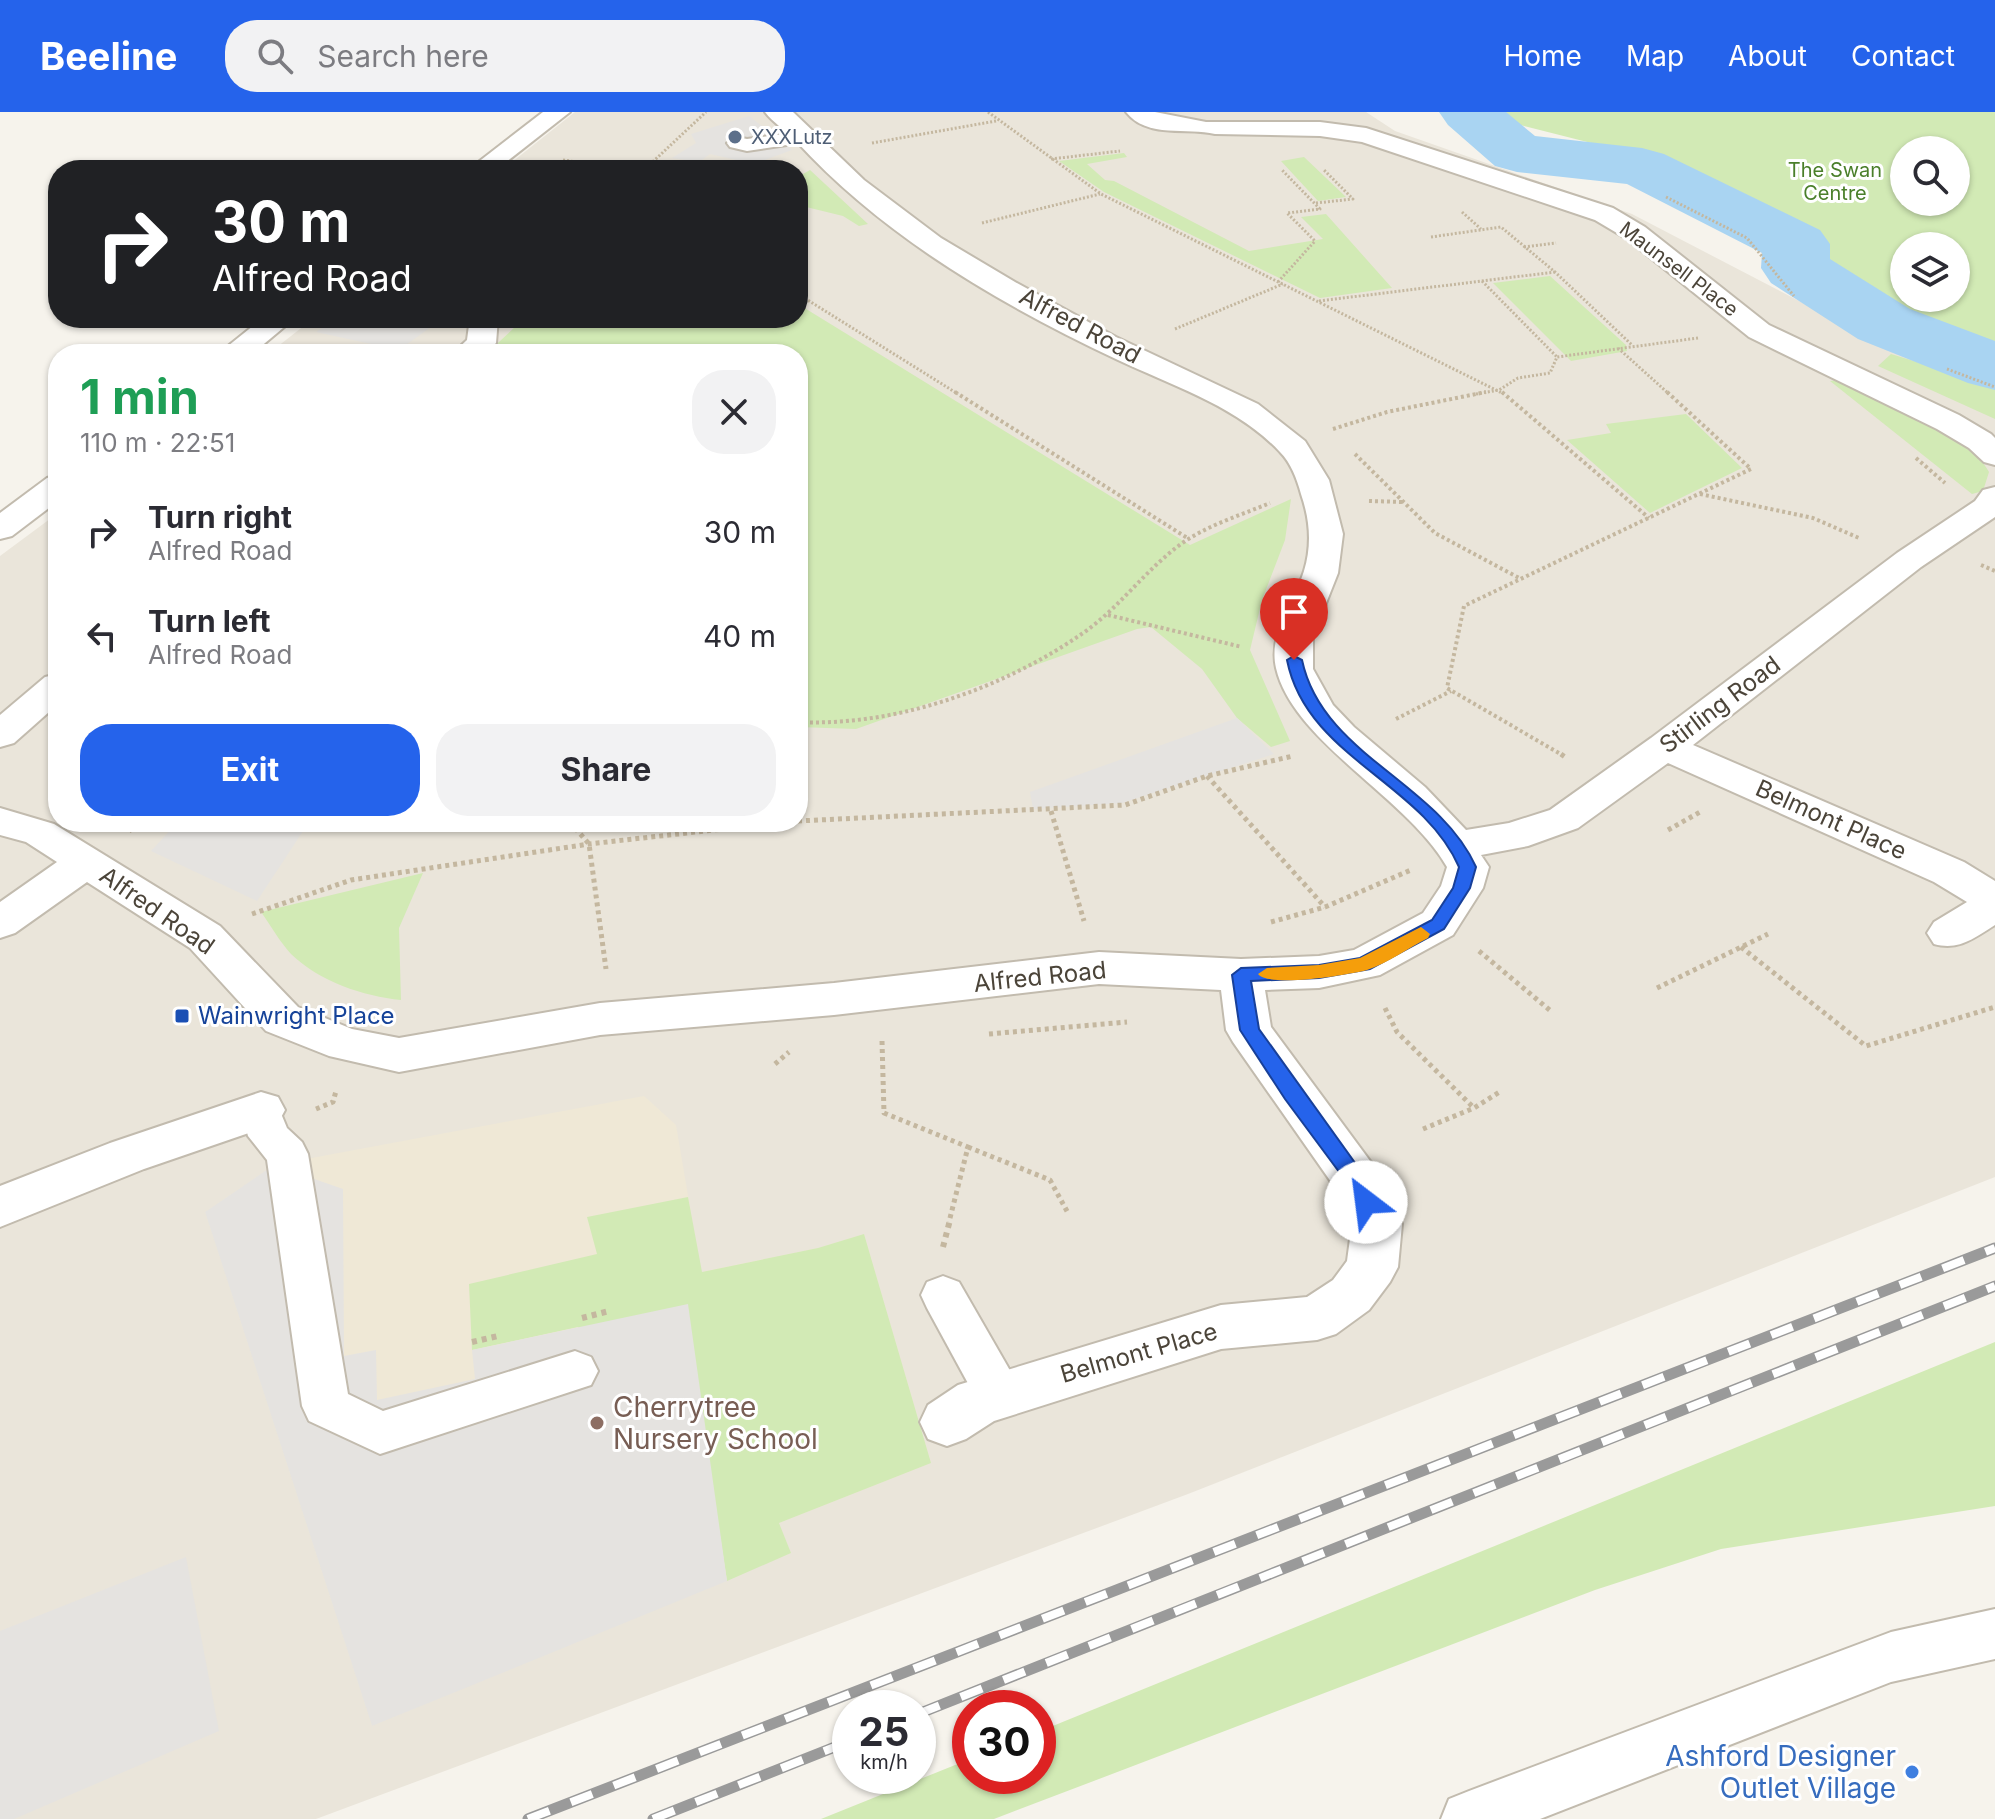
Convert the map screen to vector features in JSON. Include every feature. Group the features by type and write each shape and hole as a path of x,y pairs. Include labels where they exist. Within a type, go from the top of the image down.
{"street":[{"path":"493,160 558,112"},
{"name":"Alfred Road","path":"0,821 40,833 205,937 282,1019 345,1044 399,1055 600,1019 834,999 1099,968 1241,975 1319,972 1364,964 1438,924 1462,888 1468,867 1458,845 1427,811 1346,744 1315,711 1299,682 1291,643 1325,558 1327,522 1307,466 1285,438 1236,404 1123,351 923,237 777,112"},
{"name":"Maunsell Place","path":"1138,112 1156,122 1206,126 1292,120 1366,135 1604,214 1636,233 1759,331 1948,422 1980,441 1995,455"},
{"path":"246,344 268,328"},
{"path":"0,529 48,493"},
{"path":"1979,531 1987,508 1995,497"},
{"name":"Stirling Road","path":"1458,845 1514,836 1564,819 1665,747 1909,560 1979,531"},
{"path":"0,735 48,694"},
{"name":"Belmont Place","path":"1665,747 1949,872 1995,902 1949,933"},
{"path":"0,923 86,862"},
{"name":"Belmont Place","path":"947,1422 977,1402 1221,1327 1317,1318 1351,1295 1372,1267 1377,1224 1356,1179 1249,1030 1241,975"},
{"path":"0,1207 127,1156 261,1110"}],"lane":[{"path":"737,143 812,144"},
{"path":"261,1110 269,1136 287,1154 326,1406 380,1433 575,1371"},
{"path":"943,1295 999,1395"},
{"path":"1469,1819 1891,1657 1995,1634"}],"path":[{"path":"655,160 706,112"},
{"path":"988,112 996,121 1101,194 1499,390 1649,518"},
{"path":"812,144 996,121"},
{"path":"1051,159 1131,150"},
{"path":"505,151 566,160"},
{"path":"1315,162 1353,199 1315,203"},
{"path":"1123,351 1280,283 1315,241 1287,213 1320,209 1282,170"},
{"path":"923,237 1101,194"},
{"path":"1431,237 1501,227 1555,272 1634,346"},
{"path":"1318,301 1555,272"},
{"path":"1482,281 1557,357"},
{"path":"808,300 1189,539"},
{"path":"1557,357 1759,331"},
{"path":"1611,783 1447,688 1464,606 1751,469 1618,348"},
{"path":"1340,440 1330,430 1387,412 1499,390 1518,378 1550,373 1557,357"},
{"path":"1351,450 1435,533 1522,579"},
{"path":"808,722 844,724 877,719 933,702 1050,655 1107,614 1189,539 1313,484"},
{"path":"1699,494 1813,518 1909,560"},
{"path":"1107,614 1294,660"},
{"path":"808,820 866,815 1051,811 1125,805 1207,776 1346,744"},
{"path":"1207,776 1325,907 1410,871 1458,845"},
{"path":"1051,811 1099,968"},
{"path":"579,832 589,844 607,977"},
{"path":"205,937 236,919 351,880 680,832"},
{"path":"1438,924 1498,964 1552,1012"},
{"path":"1657,988 1768,934"},
{"path":"1741,947 1866,1046 1995,1007"},
{"path":"1364,964 1397,1032 1474,1108"},
{"path":"980,1035 1129,1022"},
{"path":"868,1039 895,1040"},
{"path":"882,1041 884,1113 1050,1180 1068,1213"},
{"path":"1423,1129 1474,1108 1501,1091"},
{"path":"943,1295 937,1271 968,1147"}],"shaded area":[{"path":"575,112 1366,112 1395,131 1632,214 1995,403 1995,1177 1188,1494 316,1819 0,1819 0,556 48,520 48,832 808,832 808,344 281,344 301,328 808,328 808,160 515,160"},
{"name":"XXXLutz","path":"749,116 792,150 765,160 736,160 710,154 702,160 672,158 696,143 691,134"},
{"path":"322,328 430,328 407,344 371,344 316,332"},
{"path":"1237,718 1274,754 1122,803 1033,809 1030,792"},
{"path":"169,832 302,832 257,901 151,851"},
{"name":"Cherrytree Nursery School","path":"644,1096 676,1125 701,1272 818,1248 864,1234 931,1463 779,1523 791,1553 372,1726 205,1212 274,1165"},
{"path":"274,1165 343,1189 344,1356 376,1350 377,1400 475,1379 472,1350 688,1304 727,1581 372,1726 205,1212"},
{"path":"186,1557 219,1731 14,1819 0,1819 0,1631"}],"green space":[{"name":"The Swan Centre","path":"1480,112 1995,112 1995,350 1911,320 1900,312 1970,312 1970,232 1890,232 1890,305 1819,253 1690,168 1489,117"},
{"path":"1124,153 1127,157 1087,164 1105,180 1114,181 1249,251 1323,239 1301,217 1326,214 1392,288 1320,298 1104,192 1059,161"},
{"path":"1304,157 1346,197 1318,201 1281,161"},
{"path":"808,171 868,224 859,226 843,216 808,207"},
{"path":"1550,276 1626,345 1627,351 1571,361 1493,283"},
{"path":"808,310 1190,545 1291,499 1285,540 1262,600 1250,650 1290,741 1271,747 1237,718 1202,669 1151,627 1137,629 856,729 808,727 808,344 497,344 514,328 808,328"},
{"path":"1891,354 1995,386 1995,419 1878,366"},
{"path":"1838,380 1921,420 1964,446 1989,472 1983,491 1972,494 1830,381"},
{"path":"1686,414 1742,468 1650,513 1567,440 1611,433 1606,424"},
{"path":"423,873 399,928 401,1000 343,986 302,964 279,939 261,912"},
{"path":"688,1197 702,1272 818,1248 864,1234 931,1463 779,1523 791,1553 727,1581 716,1509 578,1327 472,1350 469,1284 597,1254 587,1217"},
{"path":"1995,1342 1995,1506 1721,1549 1595,1590 994,1819 821,1819 883,1794 936,1794 936,1773 952,1766 952,1794 1056,1794 1056,1725"}],"waterway":[{"path":"1469,112 1517,153 1642,167 1796,244 1796,268 1884,324 1995,367"}],"railway":[{"path":"528,1819 1995,1248"},
{"path":"936,1707 1995,1286"},
{"path":"653,1819 832,1748"}],"slow traffic":[{"path":"1267,974 1319,972 1364,964 1421,934"}],"place":[{"name":"XXXLutz","path":"735,137"},
{"name":"Wainwright Place","path":"182,1016"},
{"name":"Cherrytree Nursery School","path":"597,1423"},
{"name":"Ashford Designer Outlet Village","path":"1912,1772"}],"route":[{"path":"1294,660 1299,682 1315,711 1346,744 1427,811 1458,845 1468,867 1462,888 1438,924 1364,964 1319,972 1241,975 1249,1030 1356,1179 1366,1202"}]}
